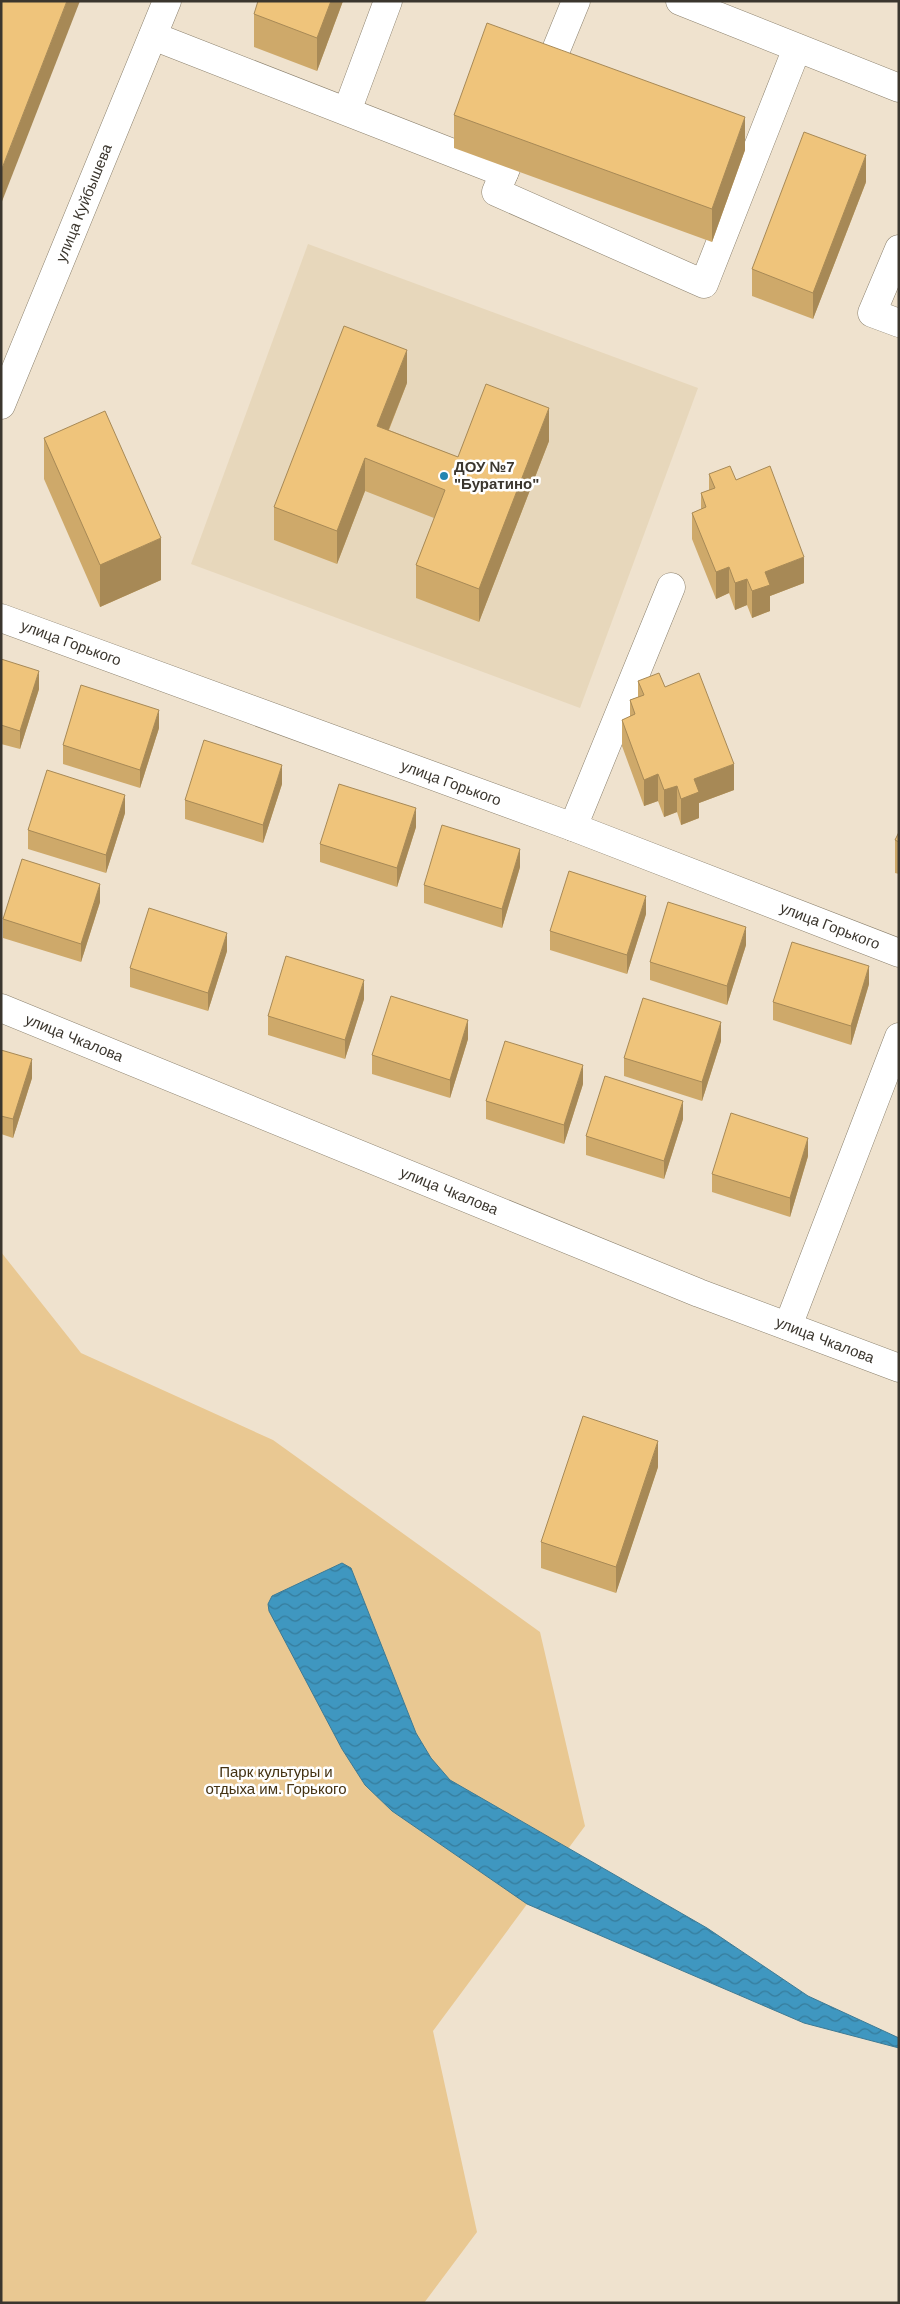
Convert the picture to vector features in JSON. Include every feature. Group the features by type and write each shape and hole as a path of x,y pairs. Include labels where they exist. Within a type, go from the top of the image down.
{"street":[{"name":"улица Куйбышева","path":"1,405 167,1"},
{"path":"347,111 388,1"},
{"path":"576,1 496,192 704,284 797,48"},
{"path":"680,1 899,88"},
{"path":"153,36 504,174"},
{"path":"899,249 872,313 899,323"},
{"path":"573,827 672,587"},
{"name":"улица Горького","path":"1,618 573,827 899,953"},
{"name":"улица Чкалова","path":"1,1008 698,1293 899,1368"},
{"path":"788,1326 899,1037"}],"shaded area":[{"name":"ДОУ №7 \"Буратино\"","path":"308,244 698,388 580,708 191,564"}],"green space":[{"name":"Парк культуры и отдыха им. Горького","path":"1,1252 81,1353 273,1440 540,1632 585,1826 433,2031 477,2232 424,2303 1,2303"}],"water":[{"path":"342,1563 351,1568 416,1733 431,1758 450,1780 707,1928 808,1996 899,2038 899,2048 804,2023 527,1904 392,1811 365,1785 342,1749 269,1611 268,1604 272,1596"}],"building":[{"path":"1,1 67,1 1,171"},
{"path":"258,1 331,1 317,38 254,14"},
{"path":"487,23 745,117 712,209 454,115"},
{"path":"804,132 866,155 813,293 752,269"},
{"path":"344,326 407,350 377,426 458,457 486,384 549,408 479,589 416,565 445,490 365,458 337,531 274,507"},
{"path":"105,411 161,538 100,565 44,438"},
{"path":"730,466 736,480 770,466 804,557 765,572 770,585 752,591 747,579 735,583 729,567 716,572 692,513 706,507 701,493 715,488 709,474"},
{"path":"1,659 39,671 20,731 1,725"},
{"path":"659,673 665,687 699,673 734,764 694,779 699,792 681,799 677,786 664,790 658,774 644,780 622,720 635,714 630,700 644,695 638,681"},
{"path":"81,685 159,710 140,770 63,745"},
{"path":"204,740 282,765 263,825 185,800"},
{"path":"47,770 125,795 106,855 28,830"},
{"path":"339,784 416,808 397,868 320,844"},
{"path":"442,825 520,849 502,909 424,885"},
{"path":"899,832 899,842 895,840"},
{"path":"22,859 100,884 81,944 3,919"},
{"path":"569,871 646,896 627,955 550,931"},
{"path":"668,902 746,927 727,986 650,962"},
{"path":"149,908 227,933 208,993 130,968"},
{"path":"792,942 869,966 851,1026 773,1002"},
{"path":"286,956 364,980 345,1040 268,1016"},
{"path":"391,996 468,1020 450,1080 372,1055"},
{"path":"643,998 721,1022 702,1082 624,1058"},
{"path":"505,1041 583,1065 564,1125 486,1101"},
{"path":"1,1050 32,1059 13,1119 1,1116"},
{"path":"605,1076 683,1101 664,1161 586,1136"},
{"path":"731,1113 808,1138 790,1198 712,1174"},
{"path":"583,1416 658,1441 616,1567 541,1542"}],"place":[{"name":"ДОУ №7 \"Буратино\"","path":"444,476"}]}
